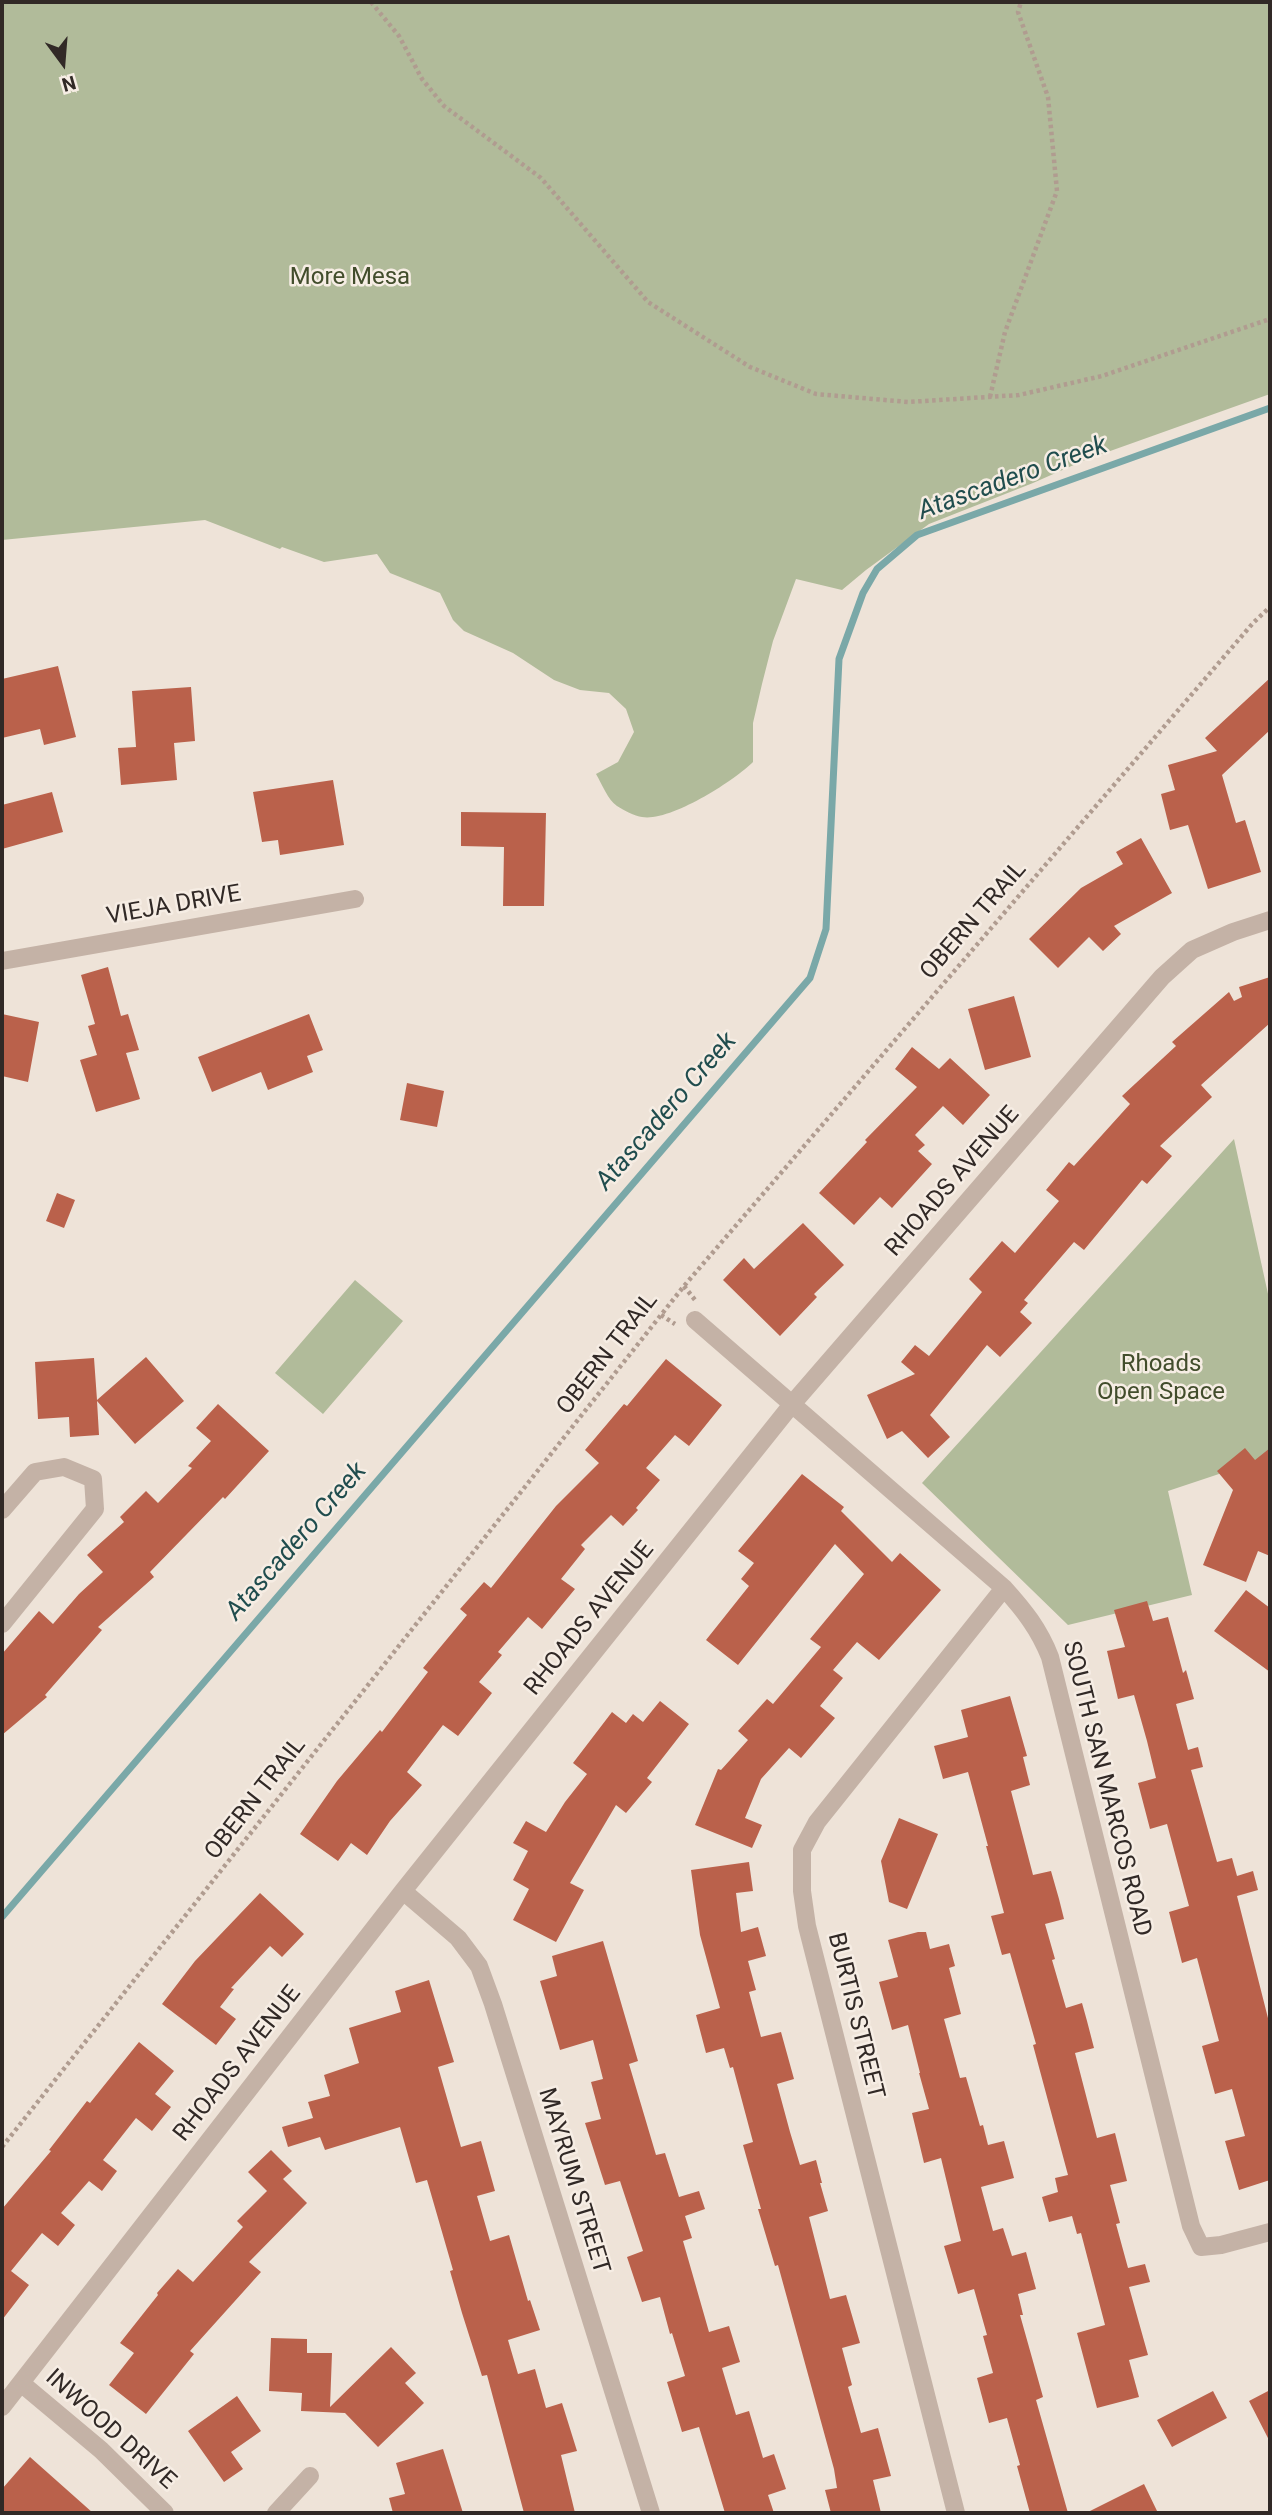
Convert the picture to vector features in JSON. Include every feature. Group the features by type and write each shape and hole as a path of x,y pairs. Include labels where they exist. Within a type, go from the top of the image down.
{"street":[{"name":"VIEJA DRIVE","path":"2,961 355,899"},
{"name":"RHOADS AVENUE","path":"2,2407 403,1891 793,1403 1162,977 1192,950 1270,920"},
{"name":"SOUTH SAN MARCOS ROAD","path":"695,1320 1004,1588 1029,1615 1050,1657 1191,2226 1201,2247 1221,2245 1270,2232"},
{"path":"2,1510 35,1472 64,1467 93,1479 95,1509 2,1624"},
{"name":"BURTIS STREET","path":"956,2513 807,1926 802,1891 802,1850 817,1822 1004,1588"},
{"name":"MAYRUM STREET","path":"403,1891 458,1938 478,1966 497,2017 651,2513"},
{"name":"INWOOD DRIVE","path":"21,2383 101,2450 166,2513"},
{"path":"276,2513 310,2476"}],"path":[{"path":"371,2 399,36 422,79 444,106 541,178 648,302 750,367 816,394 908,402 1019,395 1102,376 1270,319"},
{"path":"990,397 1005,332 1057,191 1048,97 1018,12 1021,2"},
{"name":"OBERN TRAIL","path":"2,2147 684,1286 1253,623 1270,607"}],"green space":[{"name":"More Mesa","path":"2,2 1270,2 1270,394 1085,460 929,524 842,590 796,579 773,641 762,684 753,723 753,762 717,789 684,807 654,817 639,816 614,803 596,774 618,762 634,732 626,709 609,693 580,690 554,680 513,653 464,631 453,620 440,593 390,573 377,554 324,562 282,547 280,549 205,520 2,540"},
{"name":"Rhoads Open Space","path":"1234,1139 1270,1303 1270,1457 1168,1491 1192,1595 1068,1625 922,1483"},
{"path":"355,1280 403,1321 323,1414 275,1373"}],"building":[{"path":"58,666 76,737 44,745 40,729 2,738 2,679"},
{"path":"1270,678 1270,730 1222,775 1236,823 1245,820 1261,872 1208,889 1188,825 1170,830 1161,794 1175,790 1168,765 1217,751 1205,738"},
{"path":"191,687 195,741 174,743 177,780 121,785 118,748 136,747 132,691"},
{"path":"333,780 344,845 280,855 278,840 262,842 253,792"},
{"path":"52,792 63,832 2,849 2,805"},
{"path":"461,812 546,813 544,906 503,906 504,847 461,846"},
{"path":"1141,838 1172,893 1114,926 1121,934 1103,951 1089,937 1058,968 1029,939 1081,888 1123,864 1116,852"},
{"path":"108,967 121,1016 128,1014 139,1050 126,1053 140,1099 96,1112 80,1060 97,1055 88,1026 95,1024 81,975"},
{"path":"1270,977 1270,1023 1201,1085 1212,1097 1160,1146 1172,1156 1147,1184 1142,1180 1084,1250 1074,1242 1024,1300 1028,1303 1020,1312 1032,1323 1000,1357 987,1345 930,1415 950,1437 928,1458 902,1431 887,1439 867,1395 915,1374 901,1362 915,1345 929,1356 982,1292 969,1279 1002,1241 1015,1253 1059,1201 1046,1190 1069,1162 1074,1166 1130,1104 1122,1096 1176,1046 1172,1042 1229,992 1234,1001 1242,997 1239,987"},
{"path":"1014,996 1031,1057 985,1070 968,1009"},
{"path":"2,1014 39,1022 28,1082 2,1076"},
{"path":"309,1014 323,1050 307,1056 313,1072 268,1090 261,1072 212,1092 198,1057"},
{"path":"912,1047 939,1069 950,1058 990,1095 963,1125 943,1106 915,1135 925,1145 918,1151 932,1164 892,1208 880,1197 854,1225 819,1193 867,1142 865,1140 917,1087 895,1069"},
{"path":"407,1083 444,1091 437,1127 400,1120"},
{"path":"57,1193 75,1200 64,1228 46,1221"},
{"path":"803,1223 844,1265 814,1294 817,1297 780,1336 723,1280 744,1258 754,1269"},
{"path":"146,1357 184,1401 135,1444 97,1401 99,1435 70,1437 69,1417 38,1419 35,1362 94,1358 97,1400"},
{"path":"666,1359 722,1405 689,1446 675,1435 646,1468 660,1480 623,1526 611,1515 581,1545 585,1549 561,1579 575,1589 542,1629 528,1617 498,1652 502,1655 479,1682 492,1693 458,1736 443,1725 407,1772 422,1785 390,1821 367,1855 351,1843 338,1861 300,1834 337,1781 380,1730 382,1732 428,1672 423,1668 467,1615 460,1609 484,1582 491,1588 556,1506 599,1463 585,1450 624,1404 627,1406"},
{"path":"218,1404 269,1451 225,1499 223,1497 150,1572 154,1577 98,1627 102,1630 45,1695 47,1697 2,1735 2,1654 39,1611 53,1624 103,1572 87,1555 124,1522 120,1517 146,1491 158,1503 192,1468 188,1466 211,1441 196,1428"},
{"path":"1245,1448 1255,1460 1270,1448 1270,1556 1258,1551 1246,1582 1203,1565 1233,1490 1217,1471"},
{"path":"802,1474 844,1507 841,1511 892,1562 900,1553 941,1590 879,1660 857,1642 833,1670 843,1678 820,1706 835,1718 801,1758 789,1748 761,1779 745,1818 762,1825 752,1848 695,1825 718,1769 721,1770 748,1740 738,1731 767,1699 773,1704 821,1647 810,1639 864,1574 835,1544 738,1665 706,1640 749,1586 741,1579 754,1563 738,1551"},
{"path":"1246,1590 1270,1608 1270,1672 1214,1631"},
{"path":"1147,1601 1153,1621 1168,1617 1183,1673 1186,1670 1194,1699 1176,1704 1188,1750 1198,1747 1203,1767 1191,1770 1217,1862 1232,1858 1237,1876 1253,1871 1258,1890 1237,1896 1270,2026 1270,2180 1239,2190 1225,2141 1245,2136 1232,2089 1215,2094 1202,2046 1219,2041 1197,1958 1182,1963 1169,1912 1189,1906 1167,1824 1150,1829 1138,1783 1156,1778 1134,1695 1118,1699 1107,1651 1125,1647 1114,1610"},
{"path":"1010,1696 1027,1756 1023,1757 1030,1785 1011,1791 1033,1875 1051,1871 1064,1919 1045,1924 1066,2008 1082,2003 1094,2048 1075,2053 1097,2138 1115,2133 1127,2181 1110,2185 1120,2223 1116,2224 1128,2268 1145,2264 1150,2282 1129,2287 1148,2355 1129,2360 1139,2397 1097,2408 1077,2333 1105,2325 1081,2233 1077,2234 1072,2216 1049,2222 1042,2197 1058,2192 1055,2178 1068,2175 1033,2045 1036,2044 1010,1953 1002,1955 991,1916 1004,1913 988,1846 968,1772 943,1779 934,1746 968,1737 961,1710"},
{"path":"660,1701 689,1724 647,1778 652,1782 626,1813 616,1805 570,1883 584,1890 556,1942 513,1920 529,1889 513,1880 528,1851 513,1843 526,1821 546,1832 587,1774 573,1763 612,1712 626,1723 633,1714 643,1722"},
{"path":"899,1818 938,1834 907,1909 889,1902 881,1861"},
{"path":"749,1862 753,1891 736,1893 741,1932 758,1927 766,1956 748,1961 756,1990 749,1992 761,2037 781,2032 794,2079 777,2084 790,2132 800,2165 816,2160 822,2183 828,2211 809,2217 830,2299 846,2295 860,2343 842,2348 852,2385 848,2387 861,2433 878,2428 891,2476 873,2480 881,2513 831,2513 825,2490 837,2488 834,2469 778,2265 775,2266 758,2209 761,2209 743,2145 753,2142 733,2067 730,2068 724,2048 706,2053 696,2015 720,2008 700,1935 691,1870"},
{"path":"260,1893 304,1934 282,1957 270,1946 231,1988 234,1989 220,2007 236,2019 216,2045 162,2004 195,1961"},
{"path":"926,1932 930,1949 949,1944 955,1966 949,1968 961,2014 944,2019 960,2078 966,2077 988,2145 1004,2141 1014,2178 981,2187 993,2231 1003,2228 1012,2256 1026,2252 1036,2289 1018,2294 1023,2315 1020,2315 1043,2397 1036,2400 1068,2513 1030,2513 1007,2418 989,2423 977,2378 993,2373 983,2336 987,2335 974,2289 958,2294 944,2246 961,2241 941,2158 924,2163 912,2113 929,2109 908,2025 892,2030 879,1982 898,1977 888,1940"},
{"path":"603,1941 638,2061 629,2064 656,2155 665,2153 679,2197 699,2191 705,2209 685,2216 692,2238 683,2241 709,2332 729,2326 740,2362 722,2368 736,2415 749,2411 763,2458 774,2454 786,2489 768,2495 774,2513 725,2513 699,2427 682,2432 667,2382 685,2376 672,2333 670,2334 660,2297 642,2302 627,2257 643,2251 620,2181 605,2185 585,2123 601,2119 591,2082 603,2079 593,2040 560,2050 540,1981 557,1976 552,1956"},
{"path":"429,1980 454,2062 438,2067 461,2147 481,2141 495,2191 477,2196 490,2241 509,2235 528,2301 530,2300 540,2330 508,2340 518,2374 535,2369 546,2408 562,2403 577,2451 561,2455 575,2513 524,2513 487,2375 482,2376 462,2313 450,2271 453,2270 427,2180 416,2183 400,2127 325,2150 320,2137 288,2147 282,2127 313,2118 308,2102 330,2096 324,2075 359,2063 349,2028 401,2012 395,1991"},
{"path":"139,2042 174,2071 155,2094 171,2107 152,2131 136,2118 103,2160 117,2171 102,2191 89,2181 61,2213 75,2225 58,2246 42,2233 11,2271 29,2285 2,2320 2,2209 51,2151 49,2150 87,2101 90,2103"},
{"path":"271,2150 292,2171 283,2179 307,2203 249,2262 261,2272 190,2351 194,2354 146,2414 109,2385 134,2353 120,2343 178,2269 193,2282 243,2227 237,2221 267,2191 248,2172"},
{"path":"271,2338 307,2339 307,2353 332,2353 330,2407 391,2347 416,2373 405,2383 424,2403 378,2447 345,2413 301,2411 302,2393 269,2391"},
{"path":"1270,2390 1270,2442 1249,2401"},
{"path":"1213,2391 1227,2418 1172,2447 1157,2420"},
{"path":"237,2396 261,2431 231,2452 243,2469 224,2482 188,2431"},
{"path":"443,2449 463,2513 393,2513 389,2498 405,2494 396,2463"},
{"path":"30,2457 93,2513 2,2513 2,2489"},
{"path":"1144,2484 1158,2513 1086,2513"}],"waterway":[{"name":"Atascadero Creek","path":"2,1917 810,978 826,929 839,659 863,593 877,569 917,535 1270,408"}]}
